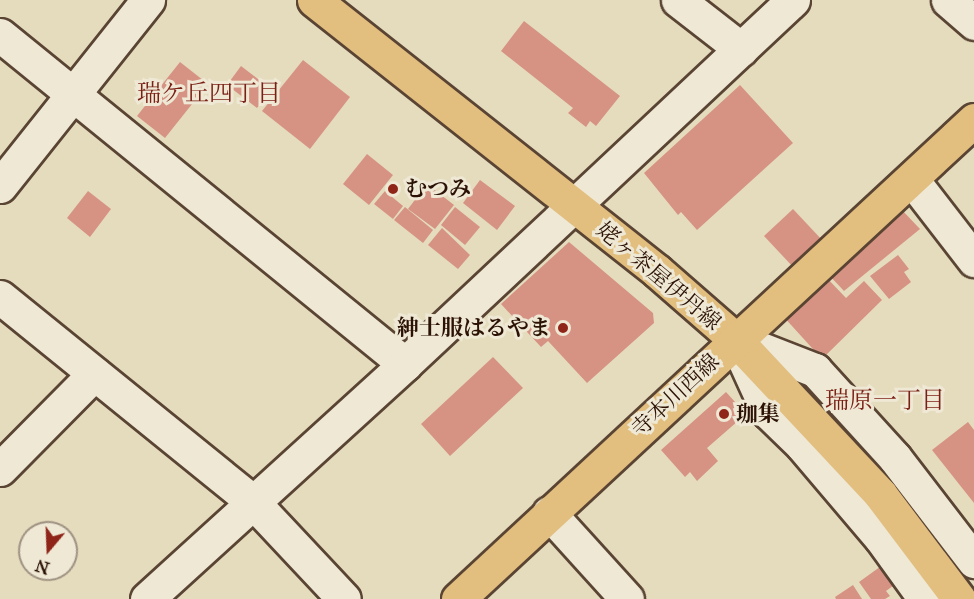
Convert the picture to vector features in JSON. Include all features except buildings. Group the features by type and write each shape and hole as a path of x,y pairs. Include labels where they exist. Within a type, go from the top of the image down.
{"main road":[{"name":"姥ヶ茶屋伊丹線","path":"314,0 571,204 735,339 880,494 959,599"},
{"name":"寺本川西線","path":"458,599 735,339 913,181 974,120"}],"street":[{"path":"0,186 148,0"},
{"path":"678,0 741,49"},
{"path":"147,599 405,364 571,204 793,0"},
{"path":"948,0 974,23"},
{"path":"0,35 405,364"},
{"path":"913,181 974,260"},
{"path":"0,297 252,501 344,599"},
{"path":"735,339 815,370 895,458 974,561"},
{"path":"735,339 768,412 802,445 881,538 926,599"},
{"path":"0,469 94,374"},
{"path":"549,513 627,599"}],"place":[{"name":"むつみ","path":"393,189"},
{"name":"紳士服はるやま","path":"563,328"},
{"name":"珈集","path":"724,414"}],"district":[{"name":"瑞ケ丘四丁目","path":"209,94"},
{"name":"瑞原一丁目","path":"885,401"}]}
